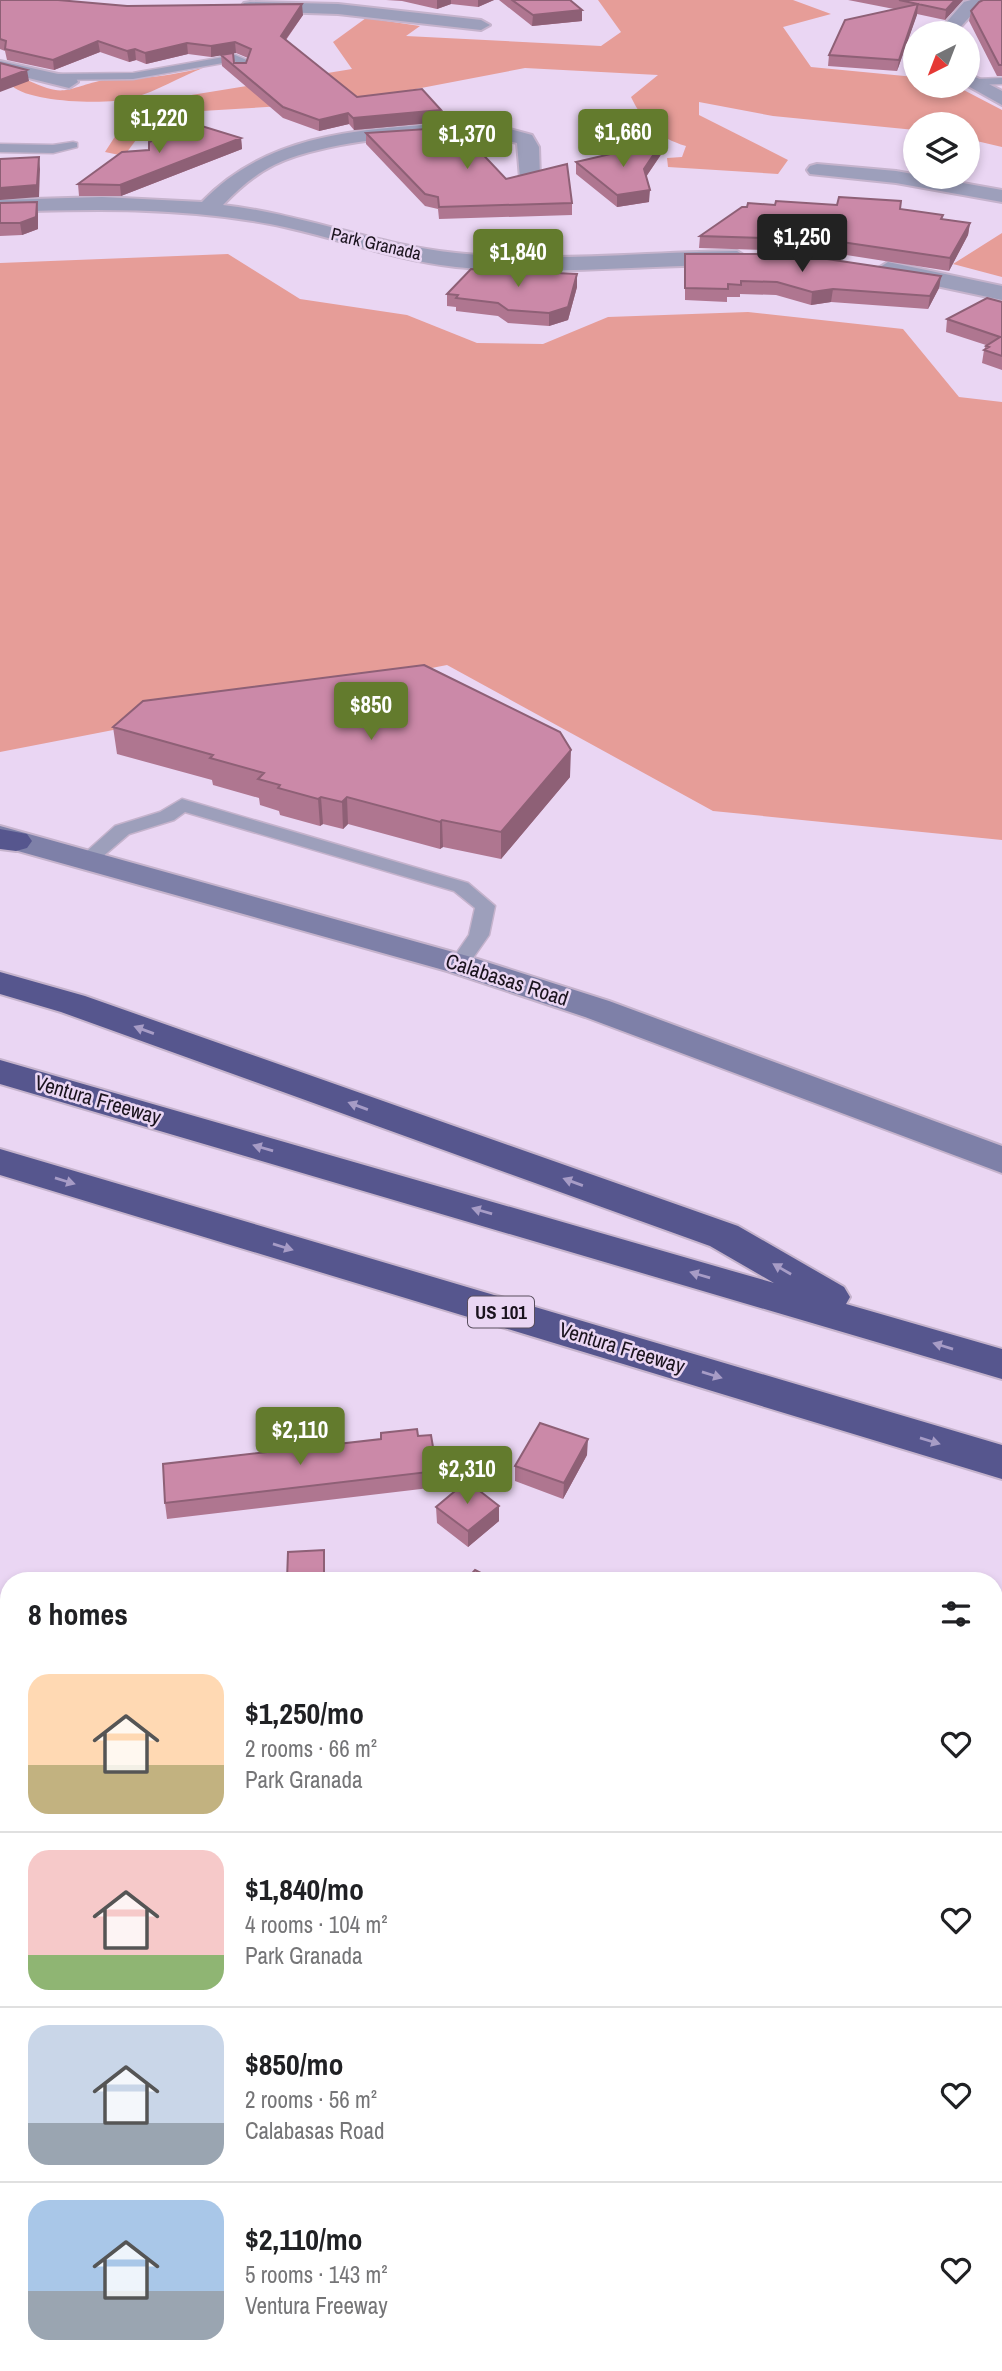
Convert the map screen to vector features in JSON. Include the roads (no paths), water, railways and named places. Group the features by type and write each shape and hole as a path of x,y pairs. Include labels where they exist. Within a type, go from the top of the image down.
{"highway":[{"path":"0,983 73,1004 724,1236 883,1328"},
{"name":"Ventura Freeway","path":"0,1072 1002,1364"},
{"name":"Ventura Freeway","path":"0,1162 1002,1462"}],"main road":[{"name":"Calabasas Road","path":"5,839 459,964 609,1014 1002,1160"}],"street":[{"path":"957,21 970,6 988,0"},
{"path":"227,7 310,7 481,25"},
{"path":"0,66 69,82"},
{"path":"980,86 1002,99"},
{"path":"208,208 232,183 276,158 350,139 392,134 486,130 510,133 525,139 529,147 530,178"},
{"path":"817,170 896,177 1002,195"},
{"name":"Park Granada","path":"0,206 81,203 208,208 273,219 403,253 456,260 578,265 679,257 755,258"},
{"path":"862,265 909,271 1002,293"}],"lane":[{"path":"50,77 133,76 235,58 244,61 241,70"},
{"path":"980,81 1002,82"},
{"path":"0,148 52,149 73,145"},
{"path":"87,860 122,831 167,816 182,805 461,887 485,906 479,935 459,964"}]}
